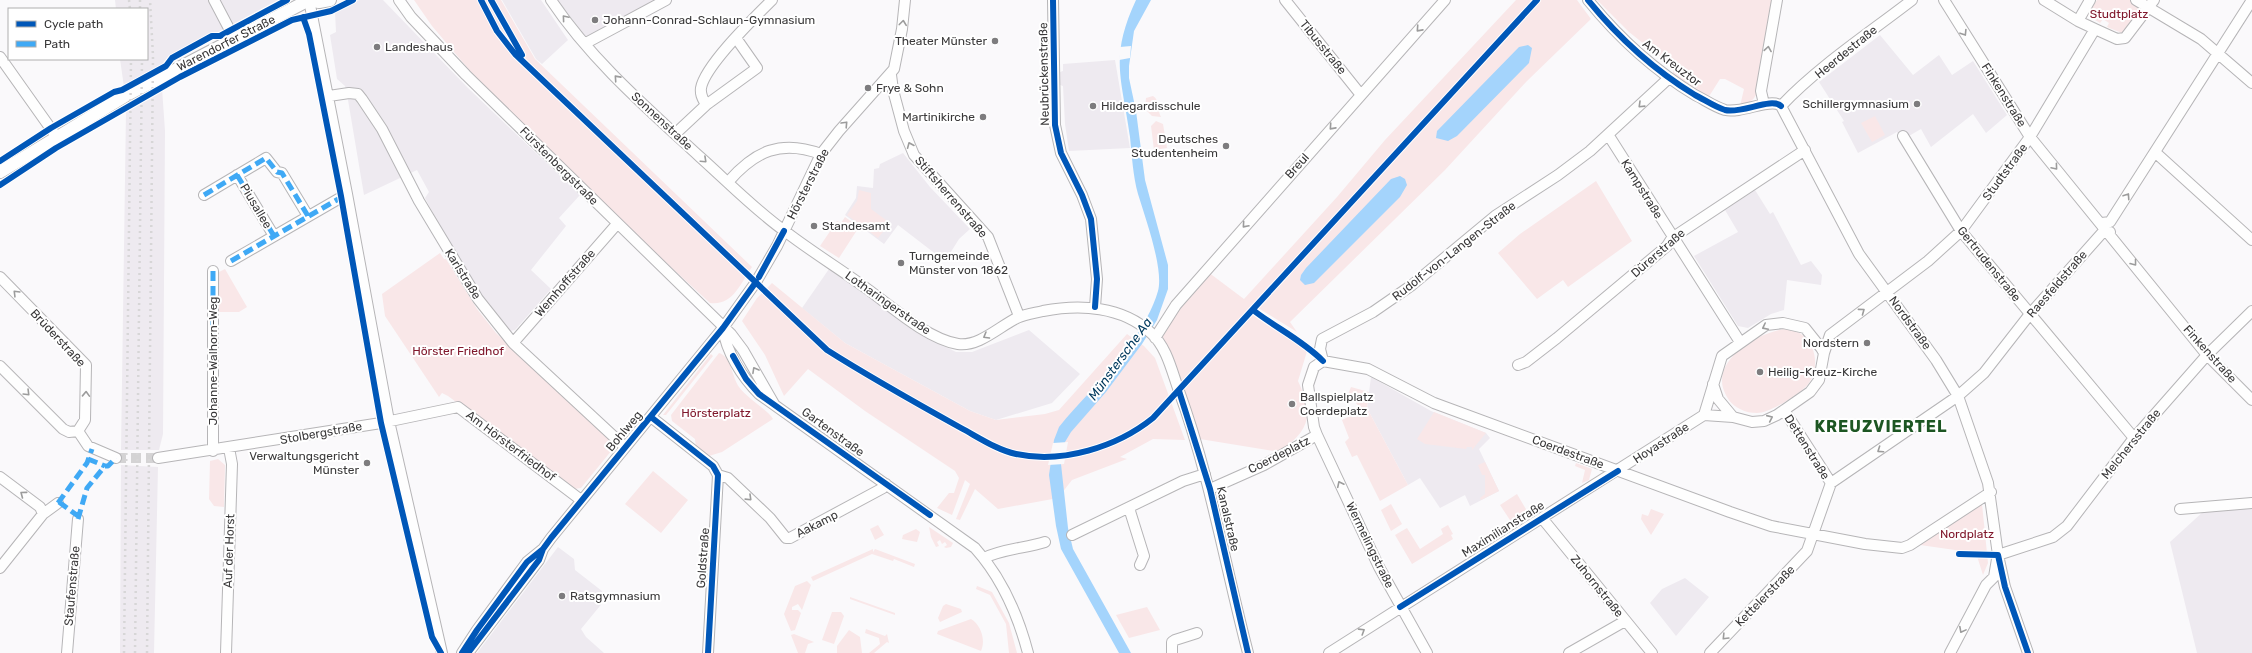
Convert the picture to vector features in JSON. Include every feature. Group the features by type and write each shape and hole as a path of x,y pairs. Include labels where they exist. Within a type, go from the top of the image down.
{"main road":[{"name":"Warendorfer Straße","path":"0,172 56,136 125,96 309,0"},
{"path":"309,0 319,2 330,0"}],"street":[{"path":"214,0 234,38"},
{"path":"309,0 329,96 388,421 442,653"},
{"name":"Fürstenbergstraße","path":"399,0 438,47 616,225 723,328"},
{"name":"Sonnenstraße","path":"551,0 586,43 623,84 675,134 784,232"},
{"path":"586,43 666,0"},
{"path":"706,105 701,95 703,81 711,68 736,38 772,0"},
{"name":"Hörsterstraße","path":"723,328 756,282 784,232 821,154 838,131 890,75 898,53 905,0"},
{"name":"Neubrückenstraße","path":"1053,0 1054,125 1061,153 1082,195 1091,219 1097,279 1095,308"},
{"name":"Tibusstraße","path":"1285,0 1361,94"},
{"name":"Breul","path":"1152,335 1170,312 1445,0"},
{"name":"Am Kreuztor","path":"1588,0 1614,31 1669,78 1703,100 1726,110 1741,111 1764,104 1775,103 1781,106"},
{"path":"1764,104 1761,91 1777,0"},
{"name":"Heerdestraße","path":"1781,106 1792,95 1912,0"},
{"name":"Finkenstraße","path":"1944,0 2030,137 2106,228 2207,355 2252,400"},
{"path":"2044,0 2078,21 2117,39 2125,38 2151,4"},
{"path":"2078,21 2090,0"},
{"path":"2136,0 2151,4 2201,39 2252,83"},
{"name":"Raesfeldstraße","path":"1831,483 1958,396 1984,373 2030,314 2106,228 2156,153 2252,0"},
{"name":"Studtstraße","path":"1888,292 1928,261 1961,231 2030,137 2095,29"},
{"path":"675,134 706,105 758,68 736,38"},
{"path":"0,57 56,136"},
{"name":"Stiftsherrenstraße","path":"890,75 892,90 904,131 914,155 988,237 1020,316"},
{"name":"Rudolf-von-Langen-Straße","path":"1323,361 1320,349 1322,340 1373,312 1412,285 1495,216 1558,175 1609,136 1669,78"},
{"name":"Karlstraße","path":"329,96 349,93 358,94 382,129 419,201 478,299 513,343 625,447"},
{"name":"Nordstraße","path":"1781,106 1854,245 1936,360 1958,396 1982,461 1990,492 1998,555"},
{"name":"Kampstraße","path":"1609,136 1672,238 1740,342"},
{"name":"Gertrudenstraße","path":"1903,136 1961,231 2134,438"},
{"path":"728,182 742,166 754,158 774,149 794,147 804,148 821,154"},
{"name":"Dürerstraße","path":"1518,365 1526,362 1557,338 1668,246 1672,238 1805,150"},
{"path":"2156,153 2252,240"},
{"name":"Piusallee","path":"204,195 266,158 277,172 282,173 308,216"},
{"name":"Piusallee","path":"237,175 274,236"},
{"name":"Piusallee","path":"231,261 347,194"},
{"name":"Wemhoffstraße","path":"513,343 616,225"},
{"name":"Lotharingerstraße","path":"784,232 924,329 955,343 966,344 977,340 1020,316 1056,309 1095,308"},
{"name":"Johanne-Walhorn-Weg","path":"213,271 213,450"},
{"name":"Brüderstraße","path":"0,277 86,365 85,420 78,431"},
{"path":"1824,353 1805,328 1783,323 1766,325 1722,356 1712,384 1704,416 1732,417 1752,422 1764,421 1784,410 1814,387 1819,380 1824,353 1830,335 1888,292"},
{"path":"1095,308 1117,314 1140,326 1152,335"},
{"name":"Melchersstraße","path":"1998,555 2053,537 2067,526 2134,438 2207,355 2252,311"},
{"name":"Gartenstraße","path":"723,328 737,340 774,404 958,534 984,558 1016,613 1028,653"},
{"name":"Bohlweg","path":"462,653 476,630 527,562 543,549 581,500 723,328"},
{"name":"Kanalstraße","path":"1152,335 1171,368 1206,474 1248,653"},
{"name":"Coerdeplatz","path":"1210,489 1264,465 1317,435 1314,427 1308,385 1314,367 1323,361"},
{"name":"Coerdestraße","path":"1323,361 1368,369 1434,403 1764,523 1874,546 1902,548 1911,545 1990,492"},
{"path":"0,366 63,429 69,432 78,431 88,446 116,458"},
{"path":"1712,384 1718,399 1732,417"},
{"name":"Am Hörsterfriedhof","path":"388,421 458,407 581,500"},
{"name":"Dettenstraße","path":"1784,410 1831,483"},
{"name":"Hoyastraße","path":"1618,470 1704,416"},
{"path":"650,417 713,466 718,475"},
{"name":"Stolbergstraße","path":"158,458 229,448 388,421"},
{"name":"Wermelingstraße","path":"1317,435 1400,607 1427,653"},
{"name":"Auf der Horst","path":"226,653 232,464 229,448"},
{"name":"Maximilianstraße","path":"1329,653 1618,470"},
{"path":"1072,535 1183,481 1206,474"},
{"name":"Aakamp","path":"718,475 728,478 770,518 784,535 790,538 816,522 848,508 883,488 886,484"},
{"name":"Goldstraße","path":"708,653 718,475"},
{"path":"0,477 40,507 43,514"},
{"path":"1814,534 1831,483"},
{"path":"0,568 43,514 58,503"},
{"path":"2180,509 2252,503"},
{"path":"1129,508 1144,556 1140,565"},
{"name":"Staufenstraße","path":"67,653 78,518"},
{"name":"Zuhornstraße","path":"1542,518 1652,653"},
{"name":"Kettelerstraße","path":"1710,653 1807,551 1814,534"},
{"path":"984,558 992,554 1028,548 1045,542"},
{"name":"Bohlweg","path":"468,653 539,560 543,549"},
{"path":"1950,653 1986,585 1994,577 1998,555"},
{"path":"1998,555 2005,587 2028,653"},
{"path":"1569,653 1625,621"},
{"path":"1172,653 1172,642 1197,633"}],"shaded area":[{"path":"115,0 278,0 164,61 163,65 124,87 120,60 148,60 148,8 116,8"},
{"path":"359,0 383,0 468,88 580,195 559,218 566,226 531,270 551,289 515,330 511,331 477,292 433,216 434,215 425,198 429,192 417,170 364,195 348,100 345,86 337,79 330,35 336,32 335,12"},
{"path":"502,0 541,0 568,40 542,64 536,59"},
{"name":"Johann-Conrad-Schlaun-Gymnasium","path":"557,0 655,0 587,38"},
{"name":"Schillergymnasium","path":"1880,35 1913,75 1939,55 1952,75 1973,61 2007,115 1986,133 1973,114 1931,147 1921,129 1902,140 1897,132 1858,153 1842,122 1844,121 1819,82"},
{"name":"Hildegardisschule","path":"1115,60 1130,148 1069,151 1065,124 1063,86 1060,85 1060,72 1063,71 1063,64"},
{"path":"162,88 165,131 163,434 159,450 121,450 126,111"},
{"path":"903,153 930,187 970,229 959,239 949,255 937,255 898,225 884,244 845,215 856,198 857,186 873,188 874,169 879,168 880,164"},
{"path":"1755,190 1770,214 1773,212 1801,265 1811,261 1822,275 1821,285 1787,280 1784,310 1771,314 1748,328 1738,326 1694,256 1738,232 1725,210"},
{"path":"829,269 922,335 956,352 972,352 1029,330 1080,374 1052,403 996,420 970,411 845,343 802,308"},
{"path":"1371,377 1431,411 1486,433 1490,438 1479,449 1499,491 1470,506 1465,495 1440,508 1420,478 1408,485 1367,408"},
{"path":"121,465 158,467 154,653 120,653"},
{"path":"2252,506 2252,653 2197,653 2170,542 2205,510"},
{"name":"Ratsgymnasium","path":"558,547 574,559 575,570 602,591 604,601 581,629 586,637 604,653 477,653"},
{"path":"1685,578 1709,597 1676,636 1650,603 1662,589"}],"green space":[{"path":"414,0 501,0 535,59 752,267 740,287 725,301 710,303 625,225 482,85 432,26"},
{"path":"1516,0 1577,0 1591,19 1527,81 1445,170 1290,322 1297,332 1250,303 1308,348 1298,381 1303,393 1307,413 1303,429 1298,436 1280,452 1200,439 1179,374 1160,331 1208,272 1244,299 1337,197 1385,140"},
{"path":"1597,0 1774,0 1757,93 1750,102 1740,106 1744,89 1725,79 1720,79 1708,98 1673,76 1673,68 1669,64 1629,32"},
{"name":"Studtplatz","path":"2097,0 2130,0 2141,7 2122,33 2107,27 2109,23 2103,19 2100,23 2087,15"},
{"path":"1153,96 1157,100 1161,117 1152,116 1145,109 1146,98"},
{"path":"1875,116 1885,135 1872,142 1861,123"},
{"path":"1156,121 1163,124 1167,148 1154,150 1151,126"},
{"path":"1596,181 1632,241 1568,287 1563,280 1537,299 1498,253 1520,234"},
{"path":"859,190 871,193 871,209 890,223 878,238 847,215 857,201"},
{"path":"845,217 859,227 839,258 820,246 837,221 841,223"},
{"name":"Hörster Friedhof","path":"440,253 444,259 446,259 477,309 496,333 613,443 612,450 581,488 574,489 448,396 442,393 439,397 385,316 382,294"},
{"path":"225,269 247,307 239,312 217,312 217,273"},
{"path":"772,283 845,343 970,411 996,420 1045,414 1059,410 1127,334 1144,346 1155,358 1185,440 1153,439 1120,457 1127,459 1072,480 1058,498 998,509 975,489 960,520 956,519 970,484 965,480 952,515 937,508 949,493 954,493 959,478 955,471 865,411 808,369 784,396 765,355 742,321 757,298"},
{"path":"1784,329 1799,333 1810,344 1815,357 1812,377 1809,383 1800,392 1770,410 1757,413 1744,411 1729,400 1723,388 1722,377 1726,367 1732,357 1751,342 1774,331"},
{"name":"Hörsterplatz","path":"719,353 729,362 739,387 773,419 722,452 709,456 696,448 695,439 672,421 671,415"},
{"path":"711,354 713,356 666,415 663,415"},
{"path":"1351,387 1369,392 1367,408 1408,485 1380,501 1357,455 1352,457 1345,442 1349,438 1342,420 1362,410 1348,394"},
{"path":"1434,412 1486,433 1472,450 1472,447 1467,447 1466,449 1425,444 1417,439"},
{"path":"218,459 225,465 224,507 214,506 209,499 210,461"},
{"path":"1485,462 1499,491 1481,500 1480,498 1485,494 1485,475 1482,475 1478,465"},
{"path":"1576,463 1592,469 1589,480 1582,483 1585,470 1575,466"},
{"path":"653,471 688,500 661,533 625,504"},
{"path":"1517,494 1530,516 1514,526 1500,505"},
{"path":"1391,504 1402,524 1391,531 1381,510"},
{"name":"Nordplatz","path":"1982,504 1988,563 1983,575 1976,553 1920,545"},
{"path":"1651,509 1664,514 1651,535 1641,519 1642,514 1648,516"},
{"path":"878,525 884,535 875,540 870,529"},
{"path":"1448,525 1453,534 1451,535 1453,539 1412,564 1395,535 1407,528 1420,549 1443,534 1441,529"},
{"path":"929,527 953,543 951,547 944,547 947,545 945,542 942,544 940,540 937,542 939,546 936,547 931,537"},
{"path":"916,529 920,532 917,542 902,539 903,535"},
{"path":"873,549 873,552 875,549 915,564 914,567 894,559 893,561 872,554 813,581 811,577"},
{"path":"807,581 811,585 802,610 798,604 792,607 792,610 798,610 801,613 795,630 791,631 784,614 795,586"},
{"path":"977,586 992,592 1009,623 1017,653 1009,653 1006,624 990,595 976,589"},
{"path":"850,597 895,613 895,615 850,599"},
{"path":"946,604 961,609 962,612 940,622 938,618 943,606"},
{"path":"1147,607 1160,630 1129,638 1116,615"},
{"path":"832,612 841,612 844,616 834,644 822,640"},
{"path":"971,619 975,622 982,633 983,642 981,651 937,634 938,631"},
{"path":"866,629 885,636 887,634 889,643 887,642 874,653 869,653 880,644 879,638 865,633"},
{"path":"849,630 860,637 862,653 837,653 837,646"},
{"path":"794,634 814,642 808,644 805,653 798,653 791,635"}],"water":[{"name":"Münstersche Aa","path":"1136,0 1151,0 1134,31 1129,66 1129,78 1136,111 1145,180 1168,265 1168,289 1157,320 1142,344 1106,392 1071,432 1065,442 1061,464 1068,528 1073,549 1131,653 1119,653 1061,549 1056,526 1049,475 1054,440 1059,427 1109,371 1129,345 1147,318 1158,291 1159,281 1156,257 1135,180 1121,83 1120,53 1128,20"},
{"path":"1528,45 1532,48 1529,63 1457,136 1448,141 1436,138 1437,131 1519,47"},
{"path":"1400,176 1405,179 1407,185 1400,197 1314,283 1305,285 1300,280 1301,275 1306,268 1391,179"}],"pier":[{"path":"1131,46 1130,58 1119,60 1120,47"},
{"path":"1068,442 1064,464 1048,465 1053,443"}],"tunnel":[{"path":"116,458 158,458"}],"railway":[{"path":"129,0 130,8"},
{"path":"140,0 140,8"},
{"path":"147,653 153,56 150,0"},
{"path":"124,653 131,60"},
{"path":"135,653 142,60"}],"marked path":[{"path":"204,195 266,158 277,172 282,173 308,216"},
{"path":"237,175 274,236"},
{"path":"231,261 347,194"},
{"path":"213,271 213,396"},
{"path":"58,503 87,463 92,449"},
{"path":"78,519 87,488 105,466 108,466 116,458"},
{"path":"88,459 105,466"},
{"path":"59,502 78,516"}],"cycle path":[{"path":"0,161 51,128 114,92 122,90 166,66 172,58 212,36 220,36 287,0"},
{"path":"0,185 56,148 180,77 292,20 331,11 353,0"},
{"path":"481,0 497,31 515,54 827,350 981,439 1009,452 1034,457 1052,457 1088,451 1123,437 1153,418 1537,0"},
{"path":"491,0 522,55"},
{"path":"1053,0 1055,125 1061,153 1082,195 1091,219 1097,279 1095,307"},
{"path":"1588,0 1624,40 1637,52 1665,75 1695,95 1718,107 1732,111 1770,103 1781,106"},
{"path":"303,17 309,34 341,196 381,423 432,637 441,653"},
{"path":"759,277 784,231"},
{"path":"468,653 539,560 543,549 551,538 723,328 756,282"},
{"path":"1253,310 1298,340 1323,361"},
{"path":"733,356 746,379 759,394 930,515"},
{"path":"1179,391 1210,489 1248,653"},
{"path":"651,417 713,466 718,475 708,653"},
{"path":"1400,607 1618,471"},
{"path":"462,653 527,562 543,549"},
{"path":"1959,554 1998,555 2005,587 2028,653"}],"place":[{"name":"Johann-Conrad-Schlaun-Gymnasium","path":"595,20"},
{"name":"Theater Münster","path":"995,41"},
{"name":"Landeshaus","path":"377,47"},
{"name":"Frye & Sohn","path":"868,88"},
{"name":"Schillergymnasium","path":"1917,104"},
{"name":"Hildegardisschule","path":"1093,106"},
{"name":"Martinikirche","path":"983,117"},
{"name":"Deutsches Studentenheim","path":"1226,146"},
{"name":"Standesamt","path":"814,226"},
{"name":"Turngemeinde Münster von 1862","path":"901,263"},
{"name":"Nordstern","path":"1867,343"},
{"name":"Heilig-Kreuz-Kirche","path":"1760,372"},
{"name":"Ballspielplatz Coerdeplatz","path":"1292,404"},
{"name":"Verwaltungsgericht Münster","path":"367,463"},
{"name":"Ratsgymnasium","path":"562,596"}],"district":[{"name":"KREUZVIERTEL","path":"1881,426"}]}
